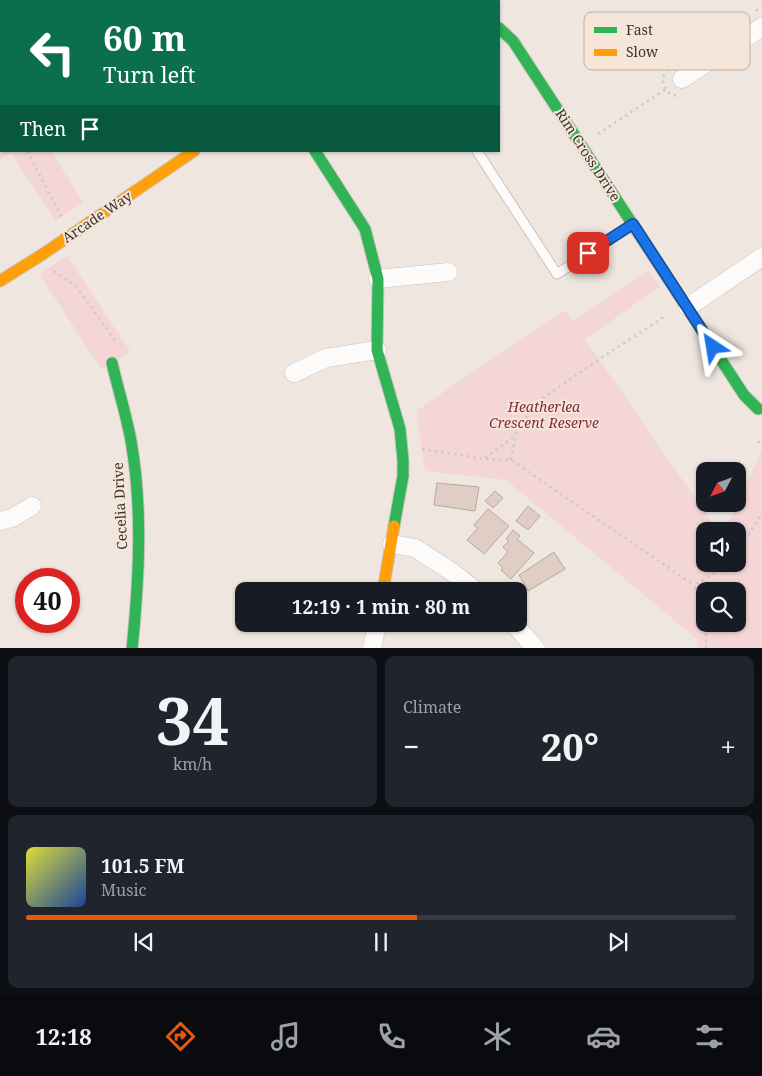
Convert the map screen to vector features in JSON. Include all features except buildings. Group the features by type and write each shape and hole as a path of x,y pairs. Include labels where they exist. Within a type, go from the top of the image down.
{"street":[{"path":"750,35 762,27"},
{"name":"Rim Cross Drive","path":"500,29 513,41 582,144 633,224 680,309 744,395 758,409"},
{"path":"682,79 696,70"},
{"name":"Arcade Way","path":"0,281 43,254 193,152"},
{"path":"316,152 365,229 378,279 377,350 383,376 400,429 403,460 403,476 385,582"},
{"path":"680,309 762,257"},
{"path":"378,279 448,272"},
{"path":"294,373 326,358 377,350"},
{"name":"Cecelia Drive","path":"112,363 131,442 138,515 137,607 132,648"},
{"path":"0,521 12,518 32,506"},
{"path":"392,544 415,548 465,582"},
{"path":"372,648 375,632"},
{"path":"521,632 536,648"}],"lane":[{"path":"478,152 556,274 633,224"}],"path":[{"path":"582,144 682,79"},
{"path":"28,152 62,219"},
{"path":"54,270 76,286 112,339 121,347"},
{"path":"511,460 517,429 539,402 680,309"},
{"path":"485,458 516,435"},
{"path":"758,441 762,447"},
{"path":"403,460 418,448 511,460 694,585 696,590"},
{"path":"746,539 762,513"},
{"path":"694,585 716,572"},
{"path":"706,632 706,648"}],"green space":[{"path":"0,152 52,152 83,202 56,221 11,153 0,160"},
{"path":"67,256 130,351 102,370 39,274"},
{"name":"Heatherlea Crescent Reserve","path":"649,270 660,287 585,339 696,499 696,512 705,512 712,522 696,522 696,572 746,572 746,522 729,522 734,512 746,512 746,485 762,450 762,648 697,648 698,640 506,480 425,471 416,411 564,310 573,321"}],"traffic: fast":[{"path":"500,29 513,41 744,395 758,409"},
{"path":"316,152 365,229 378,279 377,350 400,429 403,460 403,476 394,526"},
{"path":"112,363 131,441 137,492 139,545 132,648"}],"traffic: slow":[{"path":"0,281 43,254 193,152"},
{"path":"385,582 394,526"}],"route":[{"path":"588,253 633,224 713,347"}]}
